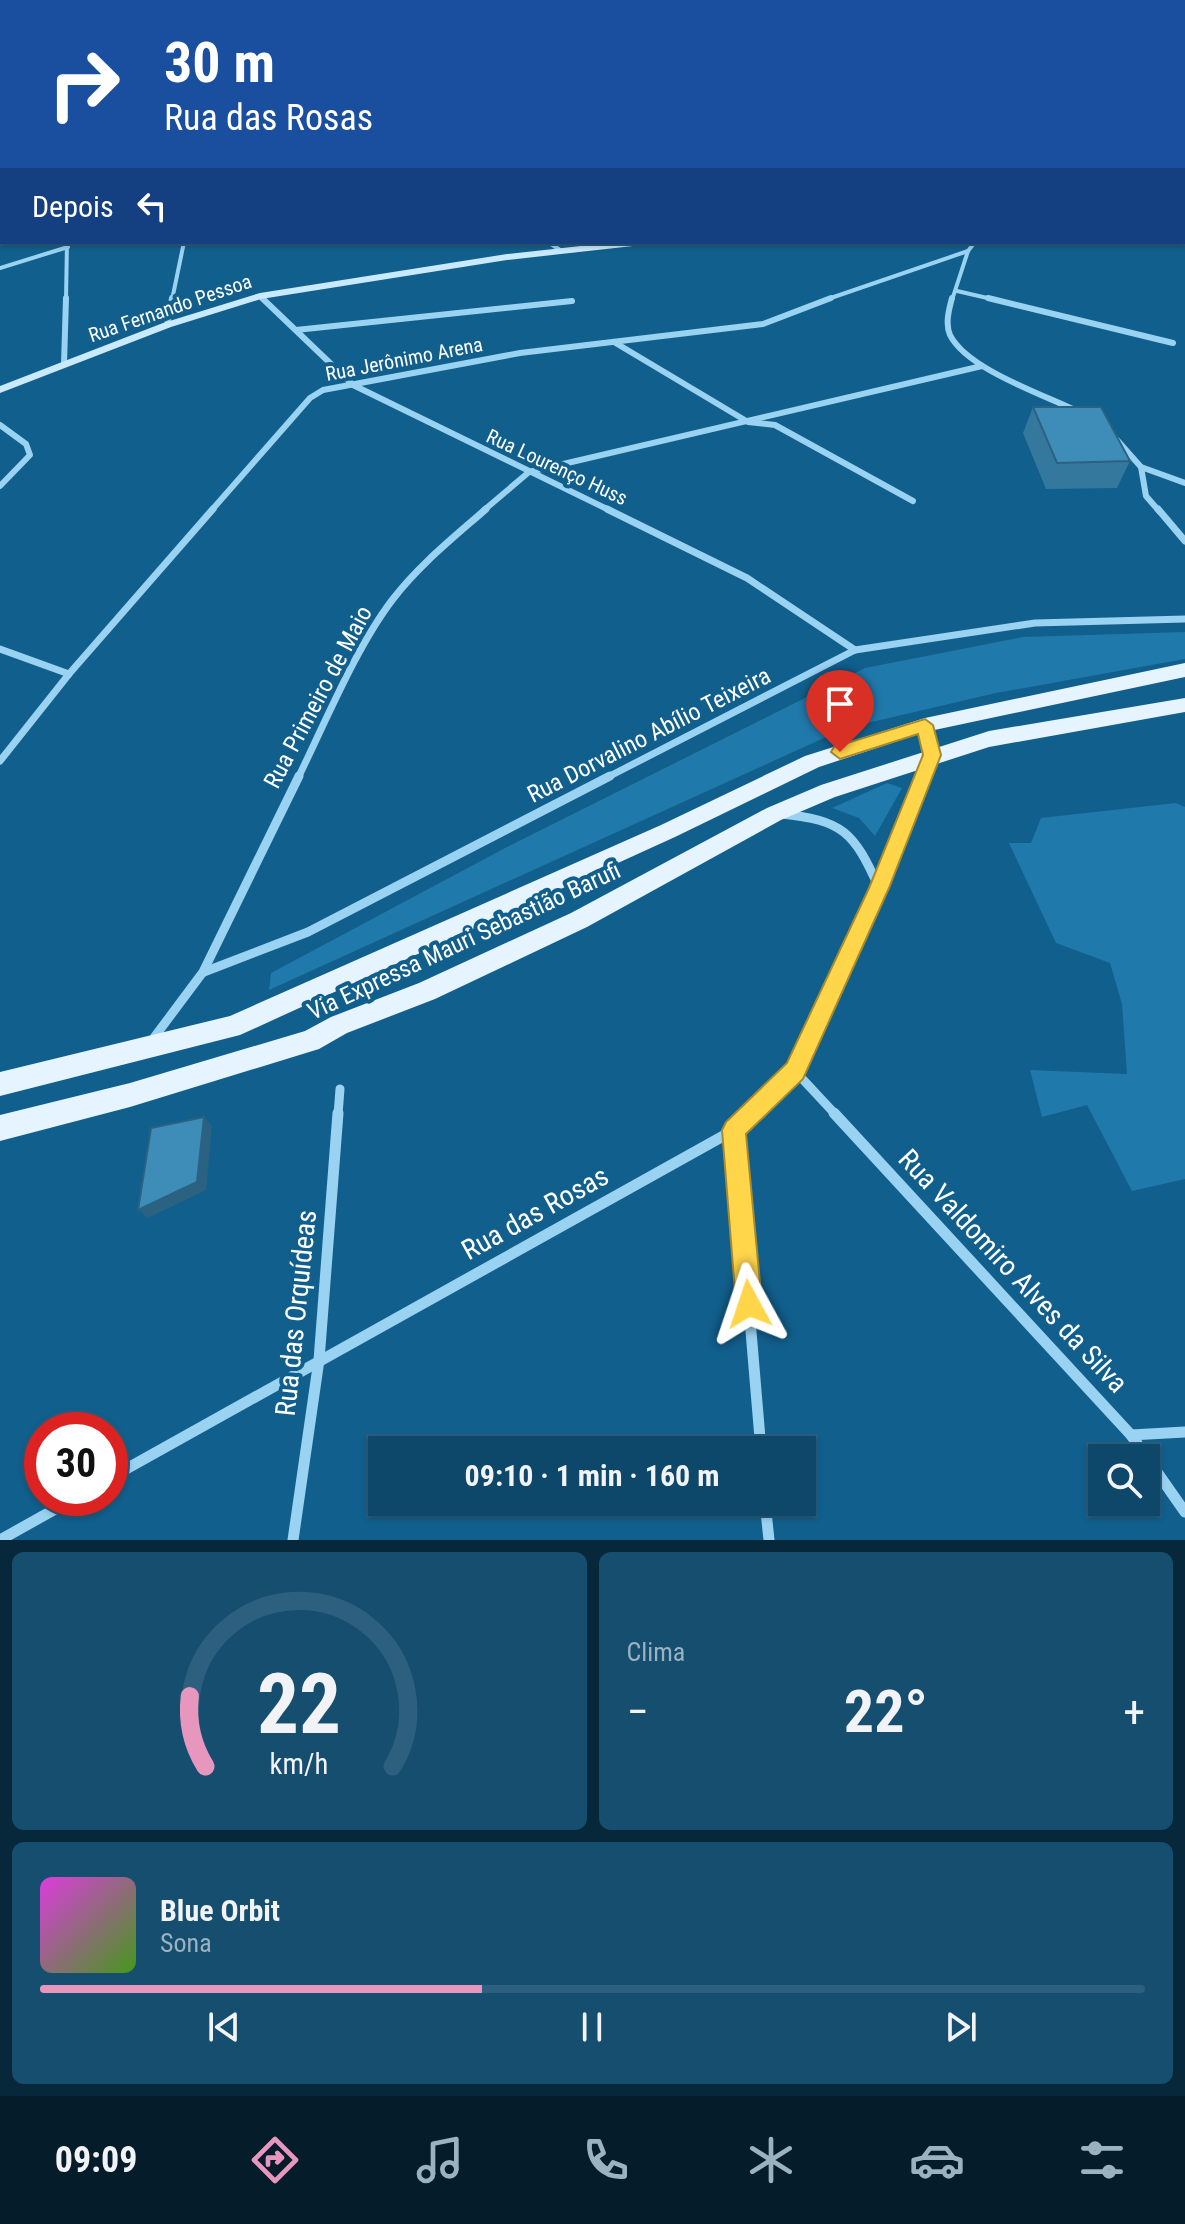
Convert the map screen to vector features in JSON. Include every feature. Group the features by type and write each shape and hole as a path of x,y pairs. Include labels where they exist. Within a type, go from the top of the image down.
{"main road":[{"name":"Rua Fernando Pessoa","path":"0,390 167,325 260,296 340,281 622,244"},
{"name":"Via Expressa Mauri Sebastião Barufi","path":"0,1084 232,1027 668,831 812,761 925,725 1185,670"},
{"name":"Via Expressa Mauri Sebastião Barufi","path":"0,1128 130,1095 310,1041 339,1025 427,991 579,920 774,814 828,791 989,739 1185,705"}],"street":[{"path":"0,268 68,244 64,364"},
{"path":"167,325 184,244"},
{"path":"551,244 560,250"},
{"path":"973,244 968,251 948,312 949,333 968,358 1080,412"},
{"name":"Rua Jerônimo Arena","path":"0,761 69,674 310,398 323,390 520,353 763,324 879,280 968,251"},
{"path":"957,291 1173,343"},
{"name":"Rua Lourenço Huss","path":"260,296 353,385 747,578 855,650"},
{"path":"296,330 572,301"},
{"path":"613,341 748,422 775,425 913,501"},
{"name":"Rua Primeiro de Maio","path":"147,1047 203,972 350,672 392,600 431,557 529,472 982,366"},
{"path":"0,425 26,444 30,455 0,486"},
{"path":"1113,436 1141,467 1185,483"},
{"path":"1141,467 1146,496 1185,541"},
{"name":"Rua Dorvalino Abílio Teixeira","path":"203,972 308,932 855,650 1035,623 1185,619"},
{"path":"0,649 69,674"},
{"path":"925,725 932,755"},
{"name":"Rua das Rosas","path":"128,1468 734,1130 795,1071 879,888 932,755"},
{"path":"774,814 817,817 848,829 862,849 879,888"},
{"name":"Rua Valdomiro Alves da Silva","path":"795,1071 1131,1435 1185,1512"},
{"name":"Rua das Orquídeas","path":"293,1540 319,1360 340,1089"},
{"path":"734,1130 760,1436"},
{"path":"1131,1435 1185,1432"},
{"path":"0,1540 43,1516"},
{"path":"766,1516 769,1540"}],"shaded area":[{"path":"1185,632 1185,659 996,693 846,728 269,990 271,973 507,847 865,668 1023,637"},
{"path":"887,783 902,788 875,836 859,818 832,808"},
{"path":"1176,803 1185,807 1185,1179 1132,1191 1087,1105 1042,1117 1030,1070 1127,1074 1122,1004 1110,963 1056,943 1009,843 1031,843 1041,818"}],"building":[{"path":"1033,407 1101,407 1130,461 1057,463"},
{"path":"204,1117 197,1182 138,1210 151,1128"}],"route":[{"path":"749,1304 734,1130 795,1071 879,888 932,755 925,725 840,752"}]}
